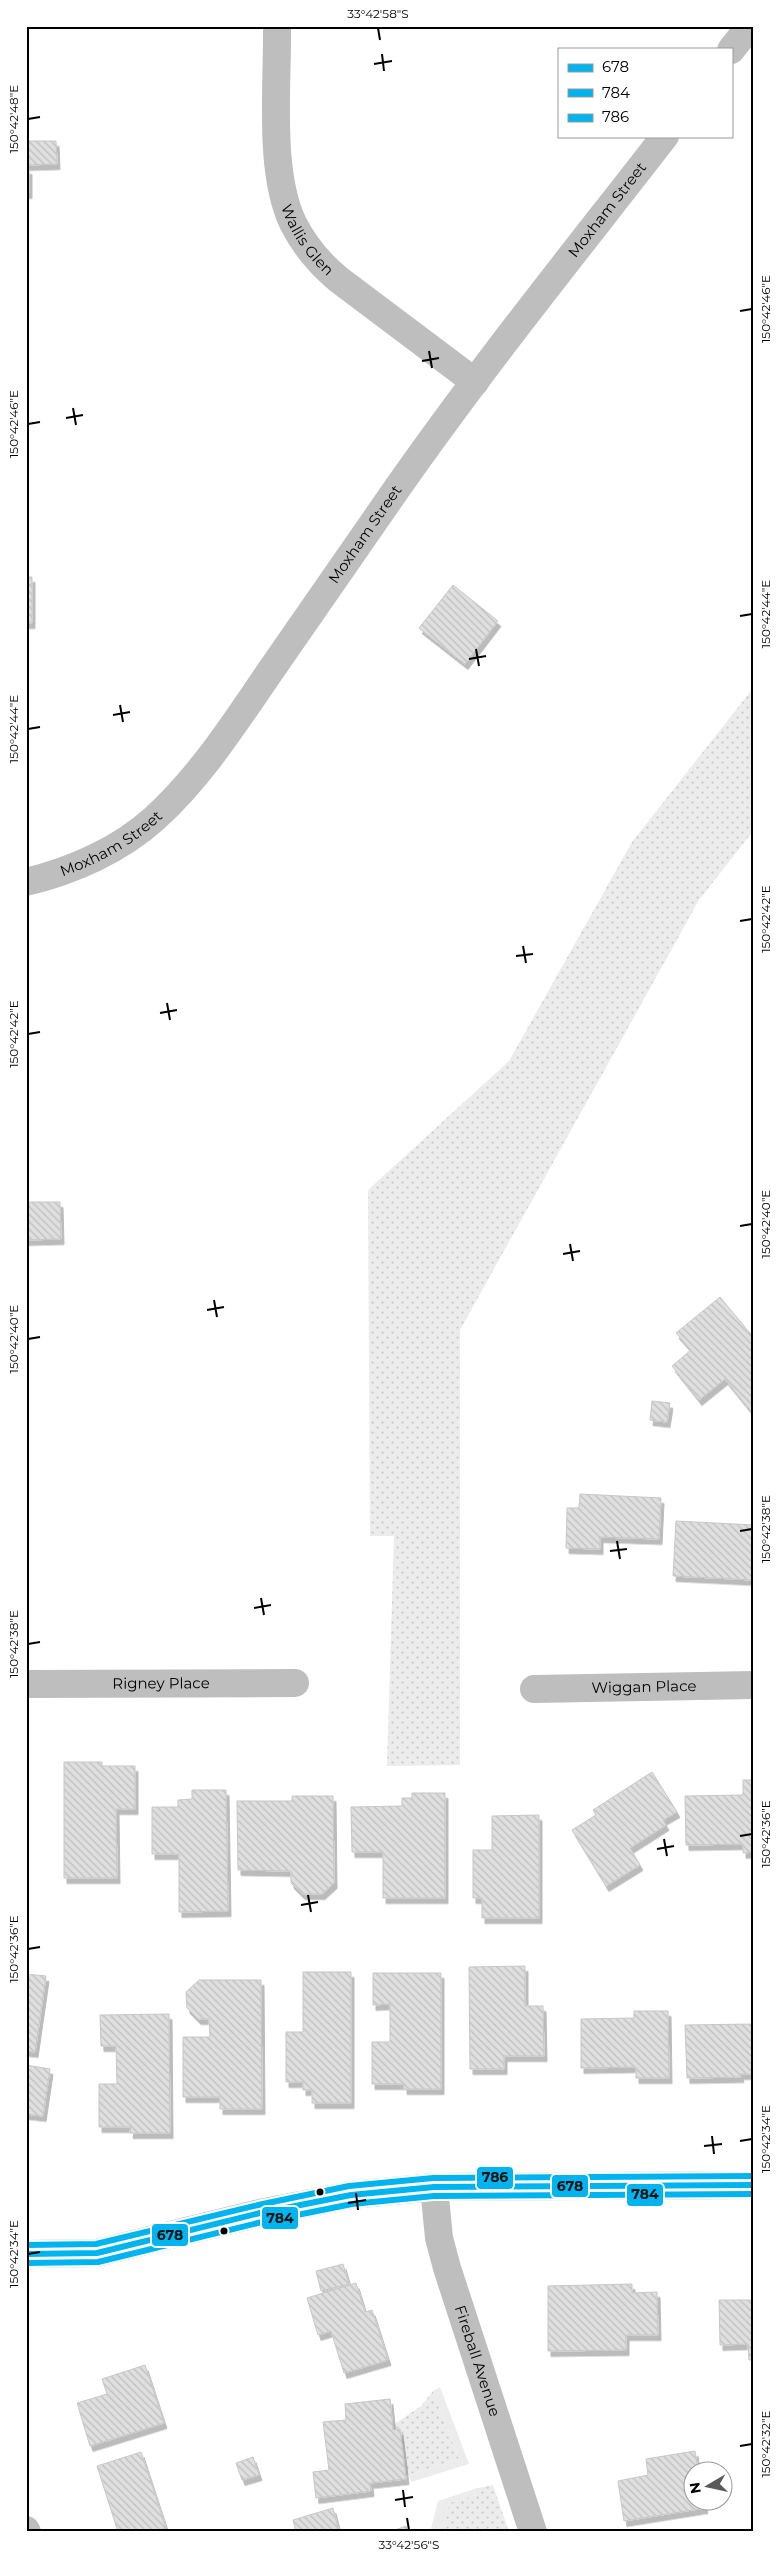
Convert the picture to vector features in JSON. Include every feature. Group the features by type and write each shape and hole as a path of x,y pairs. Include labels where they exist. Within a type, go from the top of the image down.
{"street":[{"name":"Wallis Glen","path":"278,26 278,145 284,198 293,222 321,264 338,279 475,382"},
{"path":"732,49 750,26"},
{"name":"Moxham Street","path":"26,882 72,868 115,847 154,820 187,786 220,744 399,486 475,382 663,138"},
{"name":"Rigney Place","path":"26,1684 295,1683"},
{"name":"Wiggan Place","path":"534,1689 754,1686"},
{"path":"26,2254 97,2253 260,2213 351,2195 434,2187 754,2185"},
{"name":"Fireball Avenue","path":"434,2187 439,2238 446,2268 533,2532"}],"shaded area":[{"path":"754,687 754,830 699,900 460,1330 460,1765 387,1766 394,1536 370,1536 368,1190 509,1061 632,842"},
{"path":"440,2387 469,2464 411,2482 409,2475 459,2459 433,2391"},
{"path":"433,2391 459,2459 406,2476 400,2429 393,2430 393,2425 421,2406"},
{"path":"493,2485 509,2532 448,2532 444,2525 449,2503 476,2495 474,2489"},
{"path":"474,2489 476,2495 449,2503 444,2525 448,2532 444,2532 443,2529 430,2532 438,2501"}],"building":[{"path":"26,141 56,141 57,164 26,165"},
{"path":"26,169 29,169 29,193 26,193"},
{"path":"26,577 32,577 32,623 26,623"},
{"path":"453,585 498,621 465,664 419,628"},
{"path":"26,1202 60,1202 61,1239 26,1240"},
{"path":"720,1297 754,1338 754,1415 725,1379 699,1400 672,1366 691,1350 676,1333"},
{"path":"652,1401 670,1403 667,1422 650,1420"},
{"path":"580,1494 661,1498 659,1539 600,1537 600,1549 566,1548 567,1508 579,1508"},
{"path":"676,1521 754,1525 754,1580 673,1576"},
{"path":"64,1762 102,1762 102,1766 135,1766 135,1809 116,1809 117,1878 64,1878"},
{"path":"652,1772 677,1812 663,1820 666,1825 630,1848 640,1865 606,1886 572,1830 596,1815 593,1810"},
{"path":"743,1780 754,1780 754,1852 743,1853 743,1844 686,1845 685,1796 743,1795"},
{"path":"192,1790 226,1790 228,1911 179,1912 179,1854 152,1854 152,1807 178,1807 178,1800 192,1799"},
{"path":"412,1793 445,1793 445,1898 383,1898 383,1852 352,1852 351,1807 402,1806 402,1798 412,1798"},
{"path":"292,1796 333,1796 334,1883 322,1894 302,1894 291,1883 291,1871 238,1870 237,1801 292,1801"},
{"path":"539,1815 539,1918 482,1918 482,1898 473,1898 473,1850 492,1850 492,1816"},
{"path":"525,1966 525,2006 543,2006 544,2056 504,2056 504,2069 470,2069 469,1967"},
{"path":"303,1972 351,1972 351,2103 312,2103 312,2090 303,2090 303,2082 286,2082 286,2032 303,2032"},
{"path":"373,1973 441,1973 441,2089 404,2089 404,2084 372,2084 372,2042 390,2042 390,2004 373,2005"},
{"path":"26,1974 46,1976 35,2052 26,2051"},
{"path":"199,1980 261,1980 262,2109 220,2109 220,2097 183,2097 183,2037 210,2037 209,2019 198,2019 187,2008 186,1992"},
{"path":"634,2011 668,2011 669,2078 636,2078 636,2067 581,2068 581,2019 634,2018"},
{"path":"169,2014 170,2133 130,2133 131,2127 99,2127 99,2084 117,2084 116,2046 101,2046 100,2015"},
{"path":"754,2024 754,2074 740,2074 741,2077 687,2078 685,2025"},
{"path":"26,2065 50,2069 43,2116 26,2114"},
{"path":"343,2264 349,2284 321,2291 316,2271"},
{"path":"356,2283 365,2312 372,2310 388,2360 344,2373 331,2331 318,2335 307,2298"},
{"path":"632,2284 632,2293 657,2292 658,2335 626,2335 626,2350 548,2351 548,2286"},
{"path":"719,2300 754,2300 754,2360 749,2360 748,2344 720,2345"},
{"path":"145,2365 164,2423 90,2446 77,2403 107,2394 102,2379"},
{"path":"390,2399 393,2430 400,2429 406,2479 370,2483 371,2491 316,2498 313,2472 329,2470 323,2422 346,2420 345,2404"},
{"path":"695,2451 696,2460 682,2460 682,2510 693,2510 624,2521 618,2481 648,2475 646,2459"},
{"path":"141,2452 166,2528 153,2532 118,2532 97,2466"},
{"path":"253,2457 259,2475 242,2480 236,2463"},
{"path":"333,2508 339,2532 296,2532 293,2520"},
{"path":"406,2526 408,2532 390,2532"}],"transit line":[{"name":"786","path":"26,2245 96,2244 258,2205 349,2186 433,2178 754,2176"},
{"name":"678","path":"26,2254 97,2253 260,2213 351,2195 434,2187 754,2185"},
{"name":"784","path":"26,2263 98,2262 262,2222 352,2204 434,2196 754,2194"}]}
